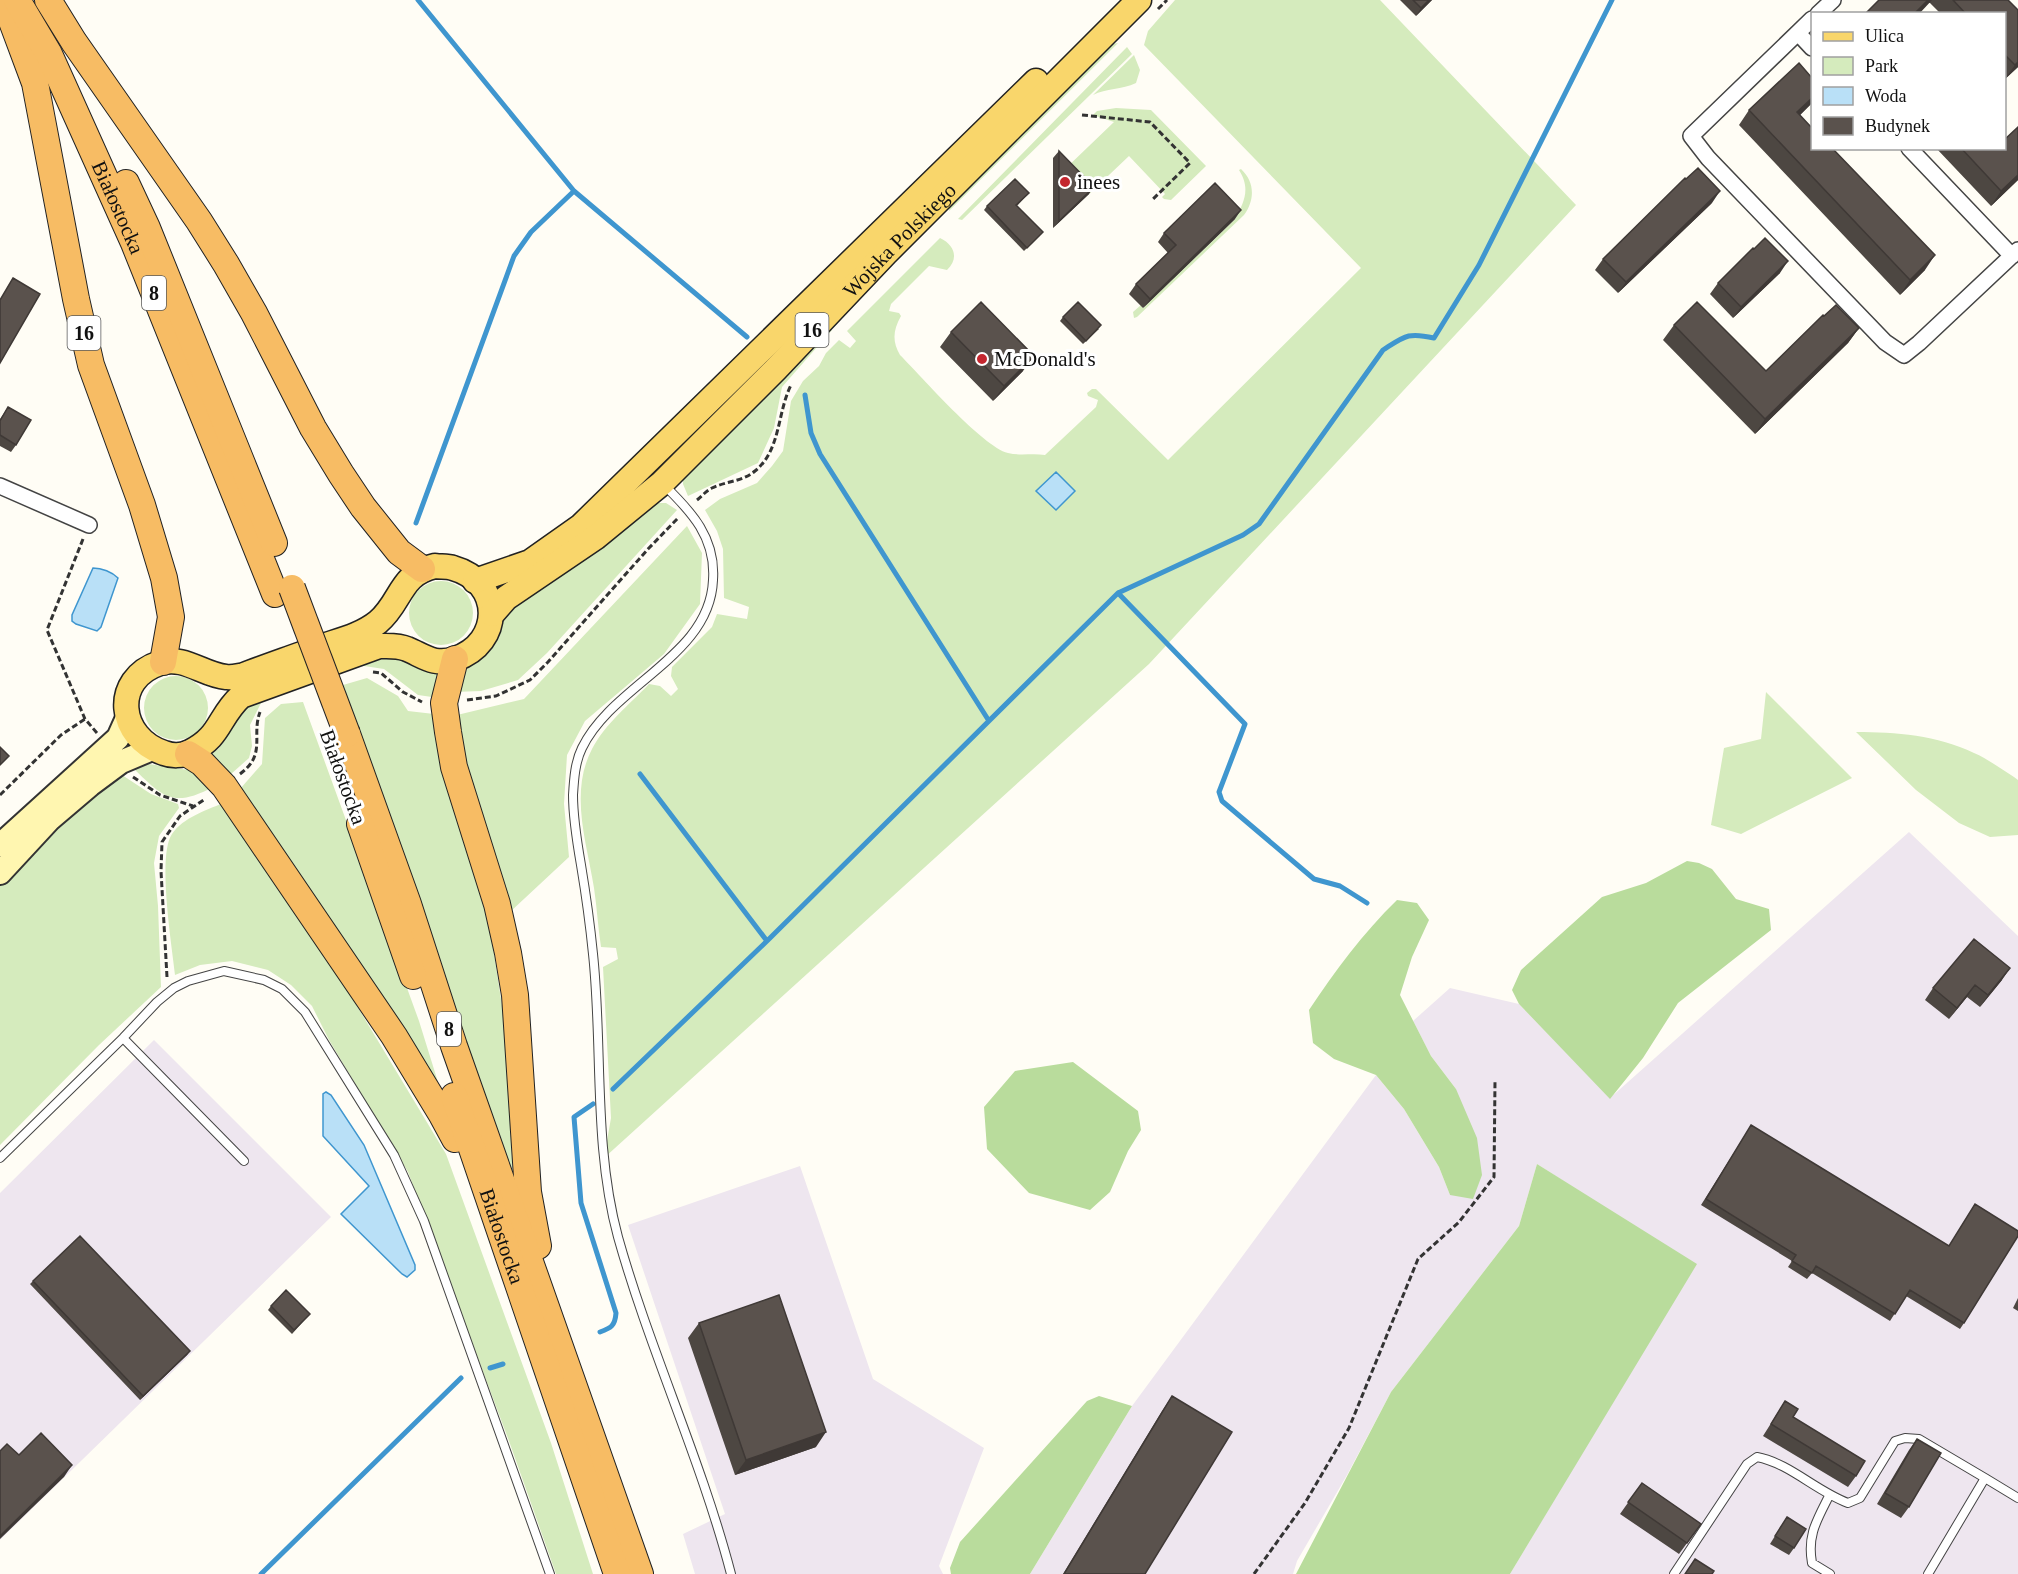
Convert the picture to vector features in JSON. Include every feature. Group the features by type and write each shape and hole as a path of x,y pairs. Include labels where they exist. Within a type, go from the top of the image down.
{"highway":[{"name":"16","path":"4,0 35,83 76,299 91,365 142,505 164,578 171,616 163,662"},
{"name":"Białostocka","path":"17,0 49,54 134,243 284,591"},
{"name":"Białostocka","path":"40,0 147,228 227,423 284,591 338,737 408,904 454,1046 640,1574"},
{"path":"48,0 100,81 199,221 254,313 313,428 341,474 363,507 399,552 422,569"},
{"path":"456,658 444,703 448,732 454,767 497,904 508,953 515,995 528,1192 552,1324"},
{"name":"Białostocka","path":"338,737 398,932 617,1574"},
{"path":"188,754 202,764 224,786 394,1036 442,1114 490,1205"}],"main road":[{"name":"Wojska Polskiego","path":"476,580 530,561 549,549 652,474 776,369 886,253 924,203 1121,0"},
{"name":"Wojska Polskiego","path":"924,203 1139,0"},
{"name":"Wojska Polskiego","path":"492,614 506,598 597,537 652,474"},
{"path":"456,658 444,661 432,660 407,649 379,646 249,683 214,675 178,661 163,662 144,671 131,685 126,701 127,718 131,729 152,749 171,755 188,754 212,739 231,705 241,696 249,683 368,629 389,611 403,585 422,569 435,566 452,567 476,580 490,600 492,614"},
{"name":"16","path":"456,658 480,644 488,630 492,614"},
{"path":"0,873 50,819 115,755 118,738 127,718"},
{"path":"0,845 115,755 152,749"}],"street":[{"path":"1820,12 1833,0"},
{"path":"1811,20 1691,136 1724,175 1885,342 1904,355 2015,253 1911,150"},
{"path":"1798,33 1811,47"},
{"path":"0,486 88,525"}],"lane":[{"path":"652,474 688,508 707,537 714,568 709,607 701,623 686,643 627,693 601,720 582,748 575,770 574,820 593,954 604,1158 610,1201 631,1279 717,1520 731,1574"},
{"path":"0,1158 157,1002 174,988 200,976 224,971 264,980 282,989 305,1012 394,1155 408,1182 550,1574"},
{"path":"123,1038 244,1161"},
{"path":"1674,1574 1748,1464 1756,1457 1771,1460 1829,1496 1848,1503 1860,1498 1895,1441 1905,1438 1919,1439 2018,1498"},
{"path":"1928,1574 1985,1478"},
{"path":"1829,1496 1818,1517 1809,1547 1812,1563 1830,1574"}],"path":[{"path":"1082,115 1150,122 1190,163 1152,200"},
{"path":"88,525 47,630 85,719 130,775 160,795 193,806"},
{"path":"0,795 61,735 85,719"},
{"path":"1254,1574 1305,1503 1349,1428 1418,1259 1459,1222 1494,1178 1495,1081"}],"shaded area":[{"path":"1909,832 2018,936 2018,1574 1510,1574 1694,1265 1537,1164 1519,1226 1391,1392 1347,1475 1297,1561 1293,1574 1030,1574 1132,1406 1376,1075 1404,1109 1439,1167 1450,1195 1456,1089 1431,1056 1413,1021 1450,988 1519,1004 1610,1098"},
{"path":"154,1040 331,1217 0,1540 0,1193"},
{"path":"800,1166 873,1379 984,1448 939,1566 943,1574 695,1574 683,1534 725,1514 628,1225"}],"green space":[{"path":"1175,0 1380,0 1576,205 1149,664 604,1158 611,1118 603,967 618,959 616,948 601,947 582,818 581,800 585,766 592,749 604,731 649,684 660,686 671,696 678,689 671,676 672,667 712,627 717,614 747,619 749,607 724,598 723,549 717,531 705,510 720,499 757,483 772,466 783,451 791,401 803,381 819,366 826,353 839,340 850,348 856,341 847,331 940,238 949,244 954,252 951,266 947,270 929,266 891,304 889,311 899,313 901,316 894,336 900,355 952,410 997,448 1013,454 1045,455 1096,407 1098,400 1088,396 1087,393 1096,389 1168,460 1361,268 1144,45 1148,31"},
{"path":"1118,43 949,211 950,203 1108,45"},
{"path":"1127,47 1132,54 962,220 958,219"},
{"path":"1134,55 1140,70 1136,83 1093,95"},
{"path":"1116,108 1151,110 1206,166 1171,200 1162,197 1165,194 1129,156 1089,194 1064,170 1114,122 1093,115 1097,111"},
{"path":"1241,169 1249,180 1252,191 1248,209 1244,215 1134,318 1133,312 1141,305 1143,308 1235,219 1245,195 1245,183 1239,170"},
{"path":"824,327 832,330 782,387 774,428 758,463 688,496 683,484 683,472"},
{"path":"650,503 666,503 677,510 547,653 518,680 481,691 454,692 469,666 491,650 510,607"},
{"path":"687,526 702,553 700,604 664,654 585,721 567,755 564,804 569,857 510,912 464,753 457,715 524,699"},
{"path":"441,581 459,586 464,590 468,595 473,613 468,631 464,636 459,640 441,645 423,640 418,636 414,631 409,613 414,595 418,590 423,586"},
{"path":"384,654 406,658 438,671 432,697 418,695 384,669 351,664"},
{"path":"176,676 194,681 199,685 203,690 208,708 203,726 199,731 194,735 176,740 158,735 153,731 149,726 144,708 149,690 153,685 158,681"},
{"path":"367,678 398,696 408,711 434,714 491,933 505,1026 514,1197 445,982 343,685"},
{"path":"1766,692 1852,778 1741,834 1711,825 1724,748 1761,739"},
{"path":"264,697 250,725 252,746 249,758 231,774 210,755 219,748 246,704"},
{"path":"303,702 419,1021 442,1095 240,789 262,764 265,718 281,704"},
{"path":"1856,732 1931,738 1960,747 1994,764 2018,780 2018,835 1990,837 1959,823 1916,790"},
{"path":"149,764 195,771 213,787 187,797 168,796 160,792 132,767"},
{"path":"119,773 151,794 178,804 179,808 159,836 154,863 161,987 99,1045 0,1145 0,884 57,823"},
{"path":"223,803 351,996 446,1154 551,1443 593,1574 556,1574 509,1441 408,1172 329,1040 312,1006 291,985 268,970 232,961 200,965 175,975 167,902 168,845 172,834 182,823"},
{"path":"1687,861 1712,869 1736,899 1769,909 1771,930 1678,1003 1643,1058 1610,1099 1519,1004 1512,990 1521,970 1602,897 1646,883"},
{"path":"1397,900 1417,903 1429,920 1412,957 1400,995 1431,1056 1456,1089 1477,1138 1482,1175 1473,1199 1450,1195 1439,1167 1404,1109 1376,1075 1334,1059 1313,1043 1309,1010 1350,953"},
{"path":"1073,1062 1138,1111 1141,1130 1128,1151 1110,1192 1090,1210 1029,1193 987,1149 984,1107 1015,1071"},
{"path":"1537,1164 1697,1264 1510,1574 1296,1574 1391,1392 1519,1226"},
{"path":"1099,1396 1132,1406 1030,1574 951,1574 950,1568 960,1542 1087,1401"}],"water":[{"path":"1056,472 1075,491 1056,510 1036,491"},
{"path":"93,568 107,571 118,578 101,627 97,631 72,621 72,615"},
{"path":"326,1092 331,1095 364,1145 415,1265 415,1270 407,1277 341,1214 369,1186 323,1136 323,1094"}],"building":[{"path":"1413,0 1429,0 1421,8"},
{"path":"1879,0 1928,0 1916,12 1867,12"},
{"path":"1953,0 2008,0 2018,10 2018,62 2015,65 2006,56 2006,12 1964,12"},
{"path":"1799,63 1811,77 1811,99 1797,112 1811,127 1811,150 1834,150 1935,255 1910,280 1749,110"},
{"path":"2018,127 2018,175 2001,191 1963,150 2006,150 2006,138"},
{"name":"inees","path":"1059,151 1094,187 1059,221"},
{"path":"1698,168 1720,191 1626,282 1603,259"},
{"path":"1015,179 1029,193 1016,205 1043,232 1027,248 987,206"},
{"path":"1215,183 1241,210 1150,299 1136,284 1176,245 1164,233"},
{"path":"1765,238 1788,261 1741,307 1718,283"},
{"path":"13,278 40,294 0,363 0,300"},
{"path":"981,302 1034,356 1004,386 951,332"},
{"path":"1078,302 1101,325 1086,341 1063,317"},
{"path":"1697,302 1766,371 1836,305 1859,328 1765,419 1674,325"},
{"path":"8,407 31,420 16,445 0,435 0,421"},
{"path":"0,747 9,756 0,765"},
{"path":"1974,939 2010,968 1988,995 1975,985 1957,1008 1933,988"},
{"path":"1751,1125 1949,1246 1975,1204 2018,1231 2018,1236 1964,1323 1910,1290 1895,1314 1816,1266 1812,1273 1792,1261 1796,1255 1706,1199"},
{"path":"80,1236 190,1351 143,1396 33,1281"},
{"path":"286,1290 310,1314 294,1330 271,1306"},
{"path":"779,1295 826,1432 746,1460 699,1323"},
{"path":"1172,1396 1232,1432 1145,1574 1064,1574"},
{"path":"1785,1401 1798,1409 1793,1417 1865,1461 1856,1476 1771,1424"},
{"path":"41,1433 72,1465 0,1536 0,1451 7,1444 19,1455"},
{"path":"1917,1439 1941,1453 1909,1507 1885,1493"},
{"path":"1642,1483 1701,1524 1687,1543 1628,1502"},
{"path":"1787,1517 1806,1529 1794,1548 1775,1536"},
{"path":"1695,1559 1714,1571 1712,1574 1685,1574"}],"waterway":[{"path":"418,0 574,191 747,337"},
{"path":"613,1089 767,941 1118,593 1243,535 1259,524 1383,350 1407,336 1418,335 1434,338 1479,265 1612,0"},
{"path":"416,523 514,256 531,232 574,191"},
{"path":"805,395 811,433 820,454 989,721"},
{"path":"1118,593 1245,724 1219,792 1222,801 1314,879 1340,886 1367,903"},
{"path":"640,774 767,941"},
{"path":"593,1104 574,1117 581,1203 616,1313 612,1326 600,1332"},
{"path":"490,1368 503,1364"},
{"path":"261,1574 461,1378"}],"place":[{"name":"inees","path":"1065,182"},
{"name":"McDonald's","path":"982,359"}]}
